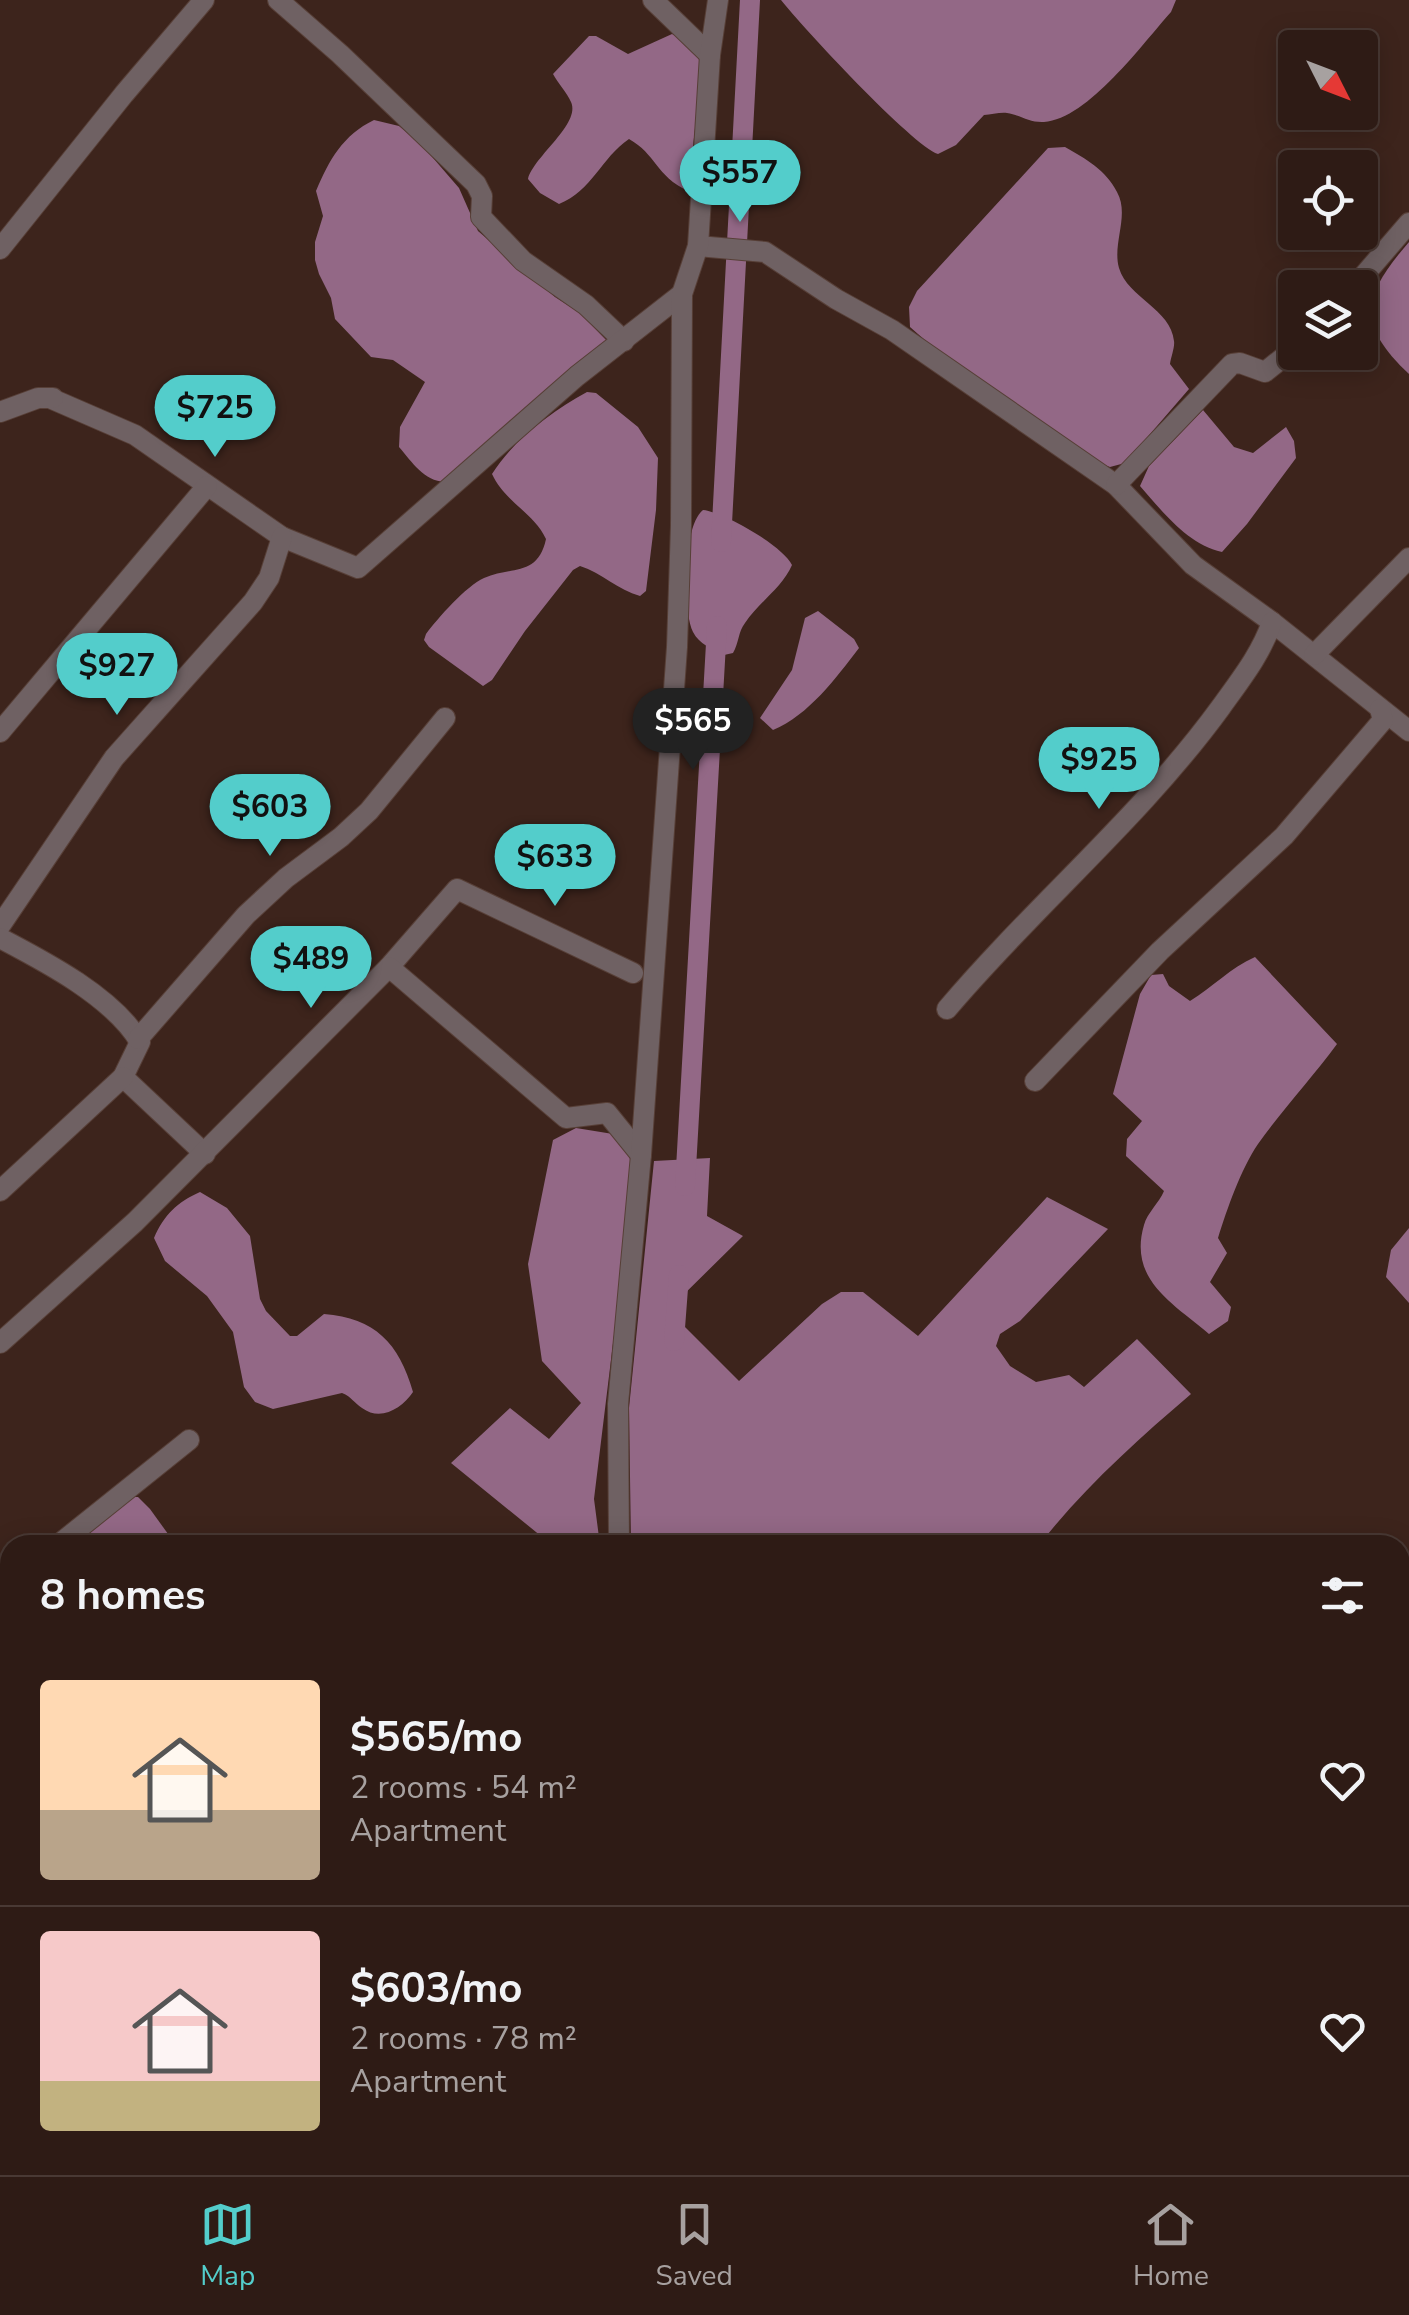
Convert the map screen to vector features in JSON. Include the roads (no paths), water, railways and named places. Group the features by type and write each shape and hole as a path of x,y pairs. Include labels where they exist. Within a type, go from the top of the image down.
{"street":[{"path":"0,250 204,0"},
{"path":"278,0 476,184 482,196 481,217 512,250 544,278 586,305 624,341"},
{"path":"653,0 710,54"},
{"path":"0,412 38,398 53,399 135,435 282,537 358,568 577,376 682,294 705,246 698,201 718,0"},
{"path":"1369,270 1409,223"},
{"path":"705,246 765,252 892,330 1116,486 1193,565 1409,731"},
{"path":"620,1535 618,1404 641,1155 677,647 682,508 682,294"},
{"path":"1116,486 1232,364 1265,372 1278,362"},
{"path":"0,732 207,486"},
{"path":"0,926 114,758 253,602 269,578 282,537"},
{"path":"1314,656 1409,558"},
{"path":"947,1009 992,956 1024,927 1183,755 1264,648 1272,622"},
{"path":"1035,1080 1160,951 1284,836 1383,720 1380,710"},
{"path":"138,1039 246,915 369,811 445,718"},
{"path":"0,1343 136,1222 390,967 456,889 633,973"},
{"path":"0,938 92,994 138,1039 138,1051 123,1077 0,1191"},
{"path":"390,967 566,1118 607,1113 641,1155"},
{"path":"123,1077 204,1154"},
{"path":"70,1535 189,1440"}],"waterway":[{"path":"721,542 750,0"},
{"path":"685,1186 717,626"},
{"path":"674,1341 679,1275"}]}
